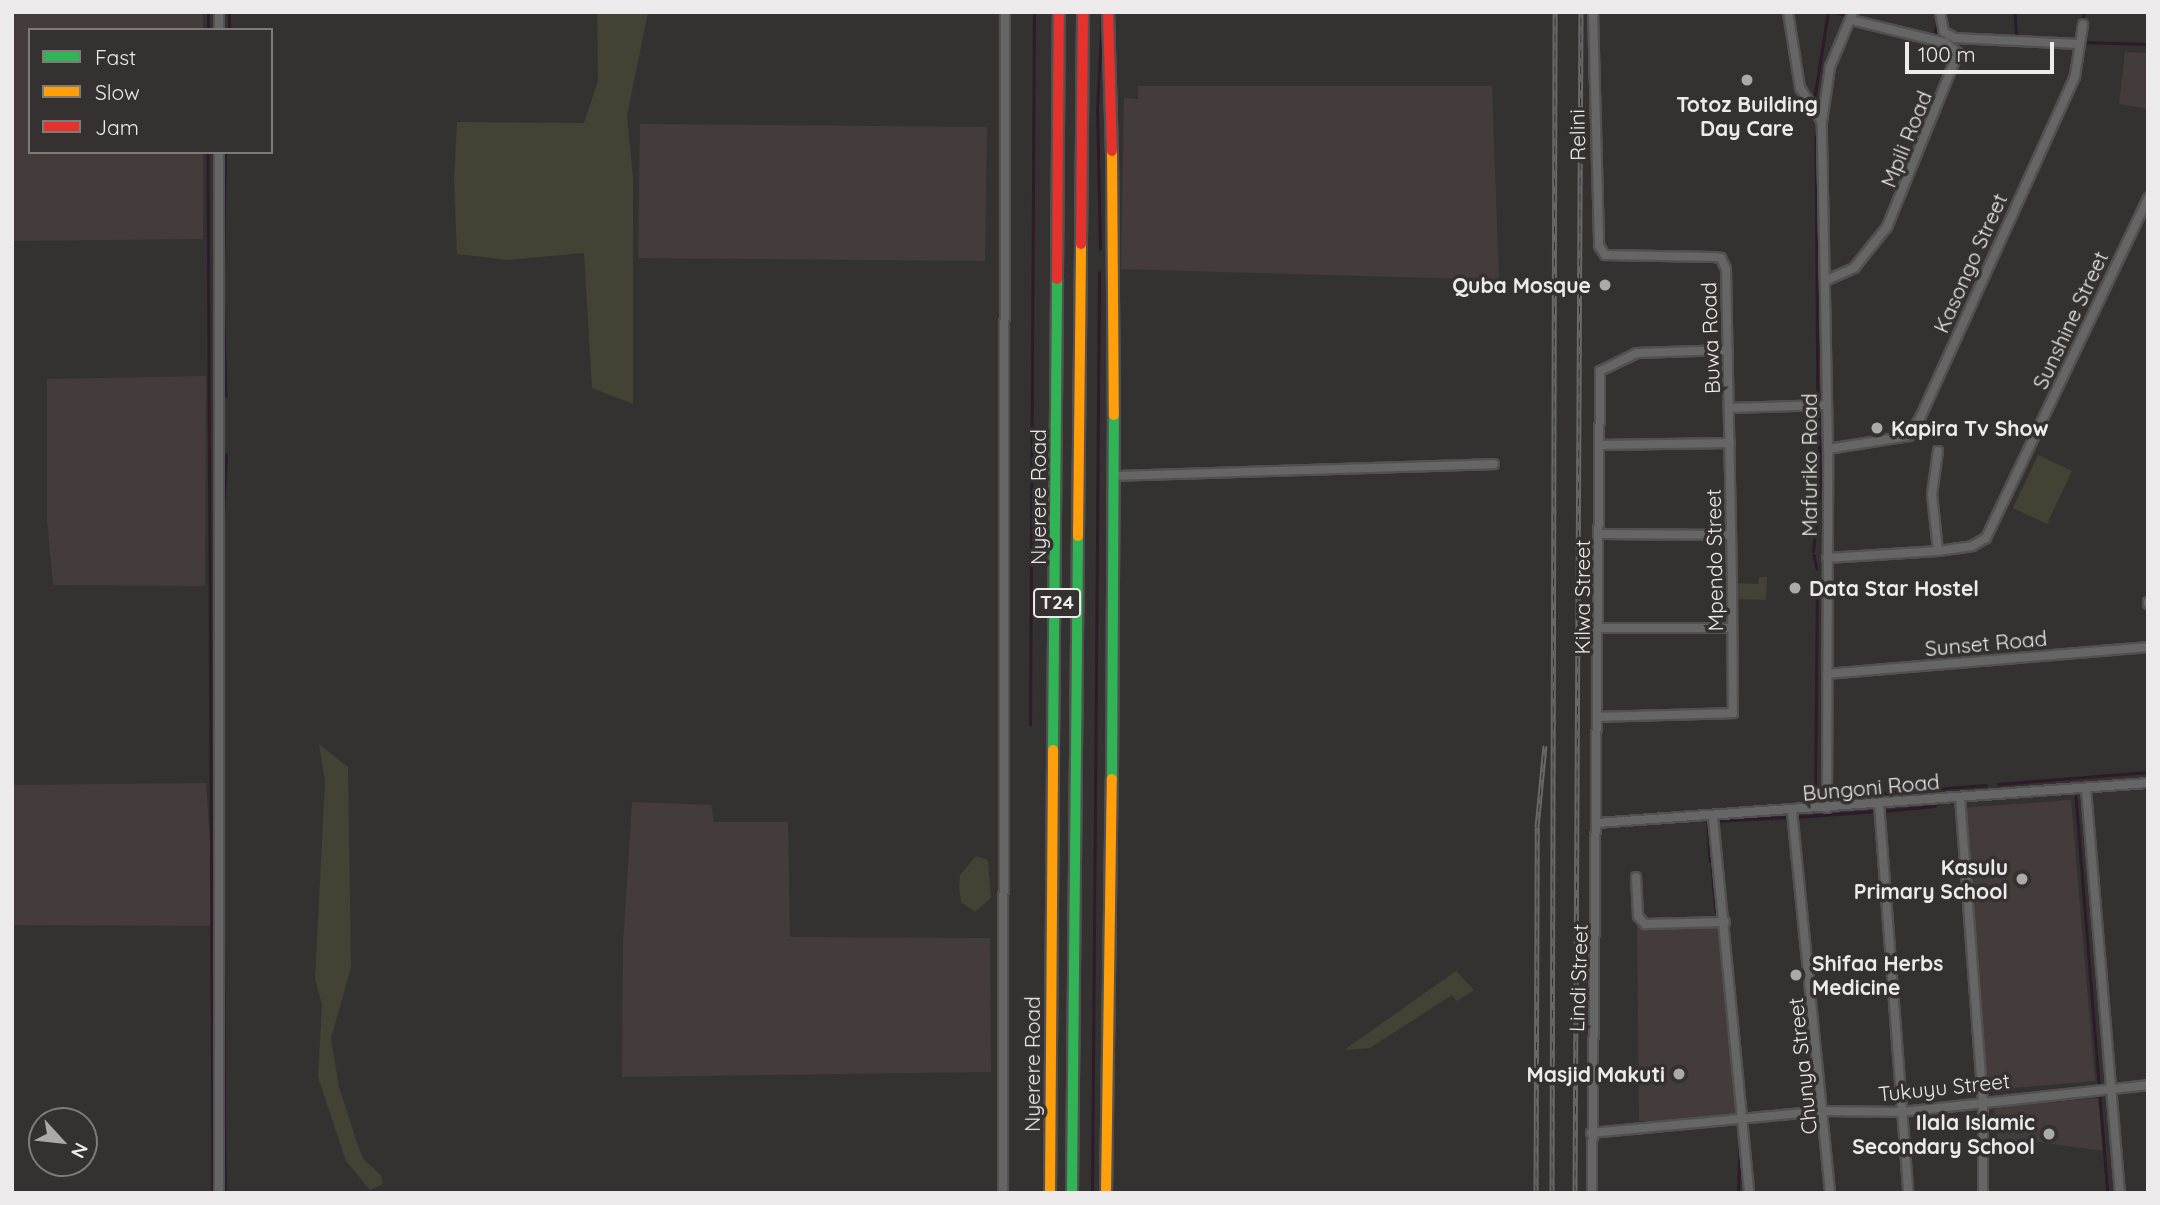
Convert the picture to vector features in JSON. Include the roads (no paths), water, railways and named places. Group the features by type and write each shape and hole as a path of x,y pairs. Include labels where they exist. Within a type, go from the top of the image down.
{"main road":[{"name":"Nyerere Road","path":"1050,1193 1059,12"},
{"name":"Nyerere Road","path":"1072,1193 1083,12"},
{"path":"1106,1193 1110,1100 1115,275 1108,12"}],"street":[{"path":"1003,1193 1005,12"},
{"name":"Relini","path":"1593,12 1597,237 1605,255"},
{"path":"1788,12 1800,88 1822,122"},
{"path":"1940,12 1944,32 1955,38 2079,44"},
{"name":"Mafuriko Road","path":"1827,808 1827,280 1822,122 1830,66 1852,17"},
{"name":"Mpili Road","path":"1827,280 1854,268 1887,227 1958,53 1946,43 1852,17"},
{"name":"Kasongo Street","path":"1828,449 1909,436 2075,76 2083,25"},
{"path":"219,154 219,1193"},
{"name":"Sunshine Street","path":"1826,558 1938,551 1972,546 1986,538 2148,198"},
{"name":"Buwa Road","path":"1605,255 1721,258 1726,269 1730,408"},
{"name":"Kilwa Street","path":"1597,823 1600,371 1637,353 1728,350"},
{"path":"1730,408 1826,405"},
{"name":"Mpendo Street","path":"1599,717 1733,713 1730,408"},
{"path":"1600,446 1730,443"},
{"path":"1938,451 1932,494 1938,551"},
{"path":"1114,476 1494,464"},
{"path":"1600,534 1731,535"},
{"path":"1599,628 1732,628"},
{"name":"Sunset Road","path":"1827,674 2148,646"},
{"name":"Bungoni Road","path":"1597,823 1713,817 2148,783"},
{"path":"2086,789 2120,1193"},
{"path":"1960,797 1983,1100 1983,1193"},
{"path":"1879,803 1908,1193"},
{"name":"Chunya Street","path":"1792,811 1825,1111 1830,1193"},
{"path":"1713,817 1749,1193"},
{"name":"Lindi Street","path":"1592,1193 1597,823"},
{"path":"1636,877 1638,915 1645,924 1725,922"},
{"name":"Tukuyu Street","path":"1591,1133 1825,1111 1901,1112 1983,1100 2148,1085"}],"waterway":[{"path":"208,12 208,28"},
{"path":"229,12 229,28"},
{"path":"1030,725 1034,12"},
{"path":"1100,249 1097,110 1102,12"},
{"path":"1814,100 1828,12"},
{"path":"1835,12 1847,16"},
{"path":"2015,12 2017,39"},
{"path":"2082,23 2084,12"},
{"path":"1934,35 1938,19"},
{"path":"1916,32 1944,35"},
{"path":"2081,42 2148,44"},
{"path":"1816,136 1818,402"},
{"path":"208,154 213,1193"},
{"path":"223,268 225,154"},
{"path":"1092,1193 1099,273"},
{"path":"223,285 226,396"},
{"path":"1813,552 1820,485 1818,409"},
{"path":"223,514 226,455"},
{"path":"1814,555 1817,569"},
{"path":"1815,803 1817,580"},
{"path":"223,710 223,742"},
{"path":"1998,784 2148,772"},
{"path":"1831,797 1986,785"},
{"path":"2076,797 2108,1193"},
{"path":"1883,811 1935,806"},
{"path":"1796,817 1876,811"},
{"path":"1609,817 1630,817"},
{"path":"1715,821 1789,817"},
{"path":"1708,820 1710,861"},
{"path":"1712,866 1716,911"},
{"path":"223,874 225,1193"},
{"path":"1738,1193 1740,1139"}],"railway":[{"path":"1552,1193 1555,12"},
{"path":"1575,1193 1581,12"},
{"path":"1536,1193 1537,827 1545,745"}],"place":[{"name":"Totoz Building Day Care","path":"1747,80"},
{"name":"Quba Mosque","path":"1605,285"},
{"name":"Kapira Tv Show","path":"1877,428"},
{"name":"Data Star Hostel","path":"1795,588"},
{"name":"Kasulu Primary School","path":"2022,879"},
{"name":"Shifaa Herbs Medicine","path":"1796,975"},
{"name":"Masjid Makuti","path":"1679,1074"},
{"name":"Ilala Islamic Secondary School","path":"2049,1134"}]}
